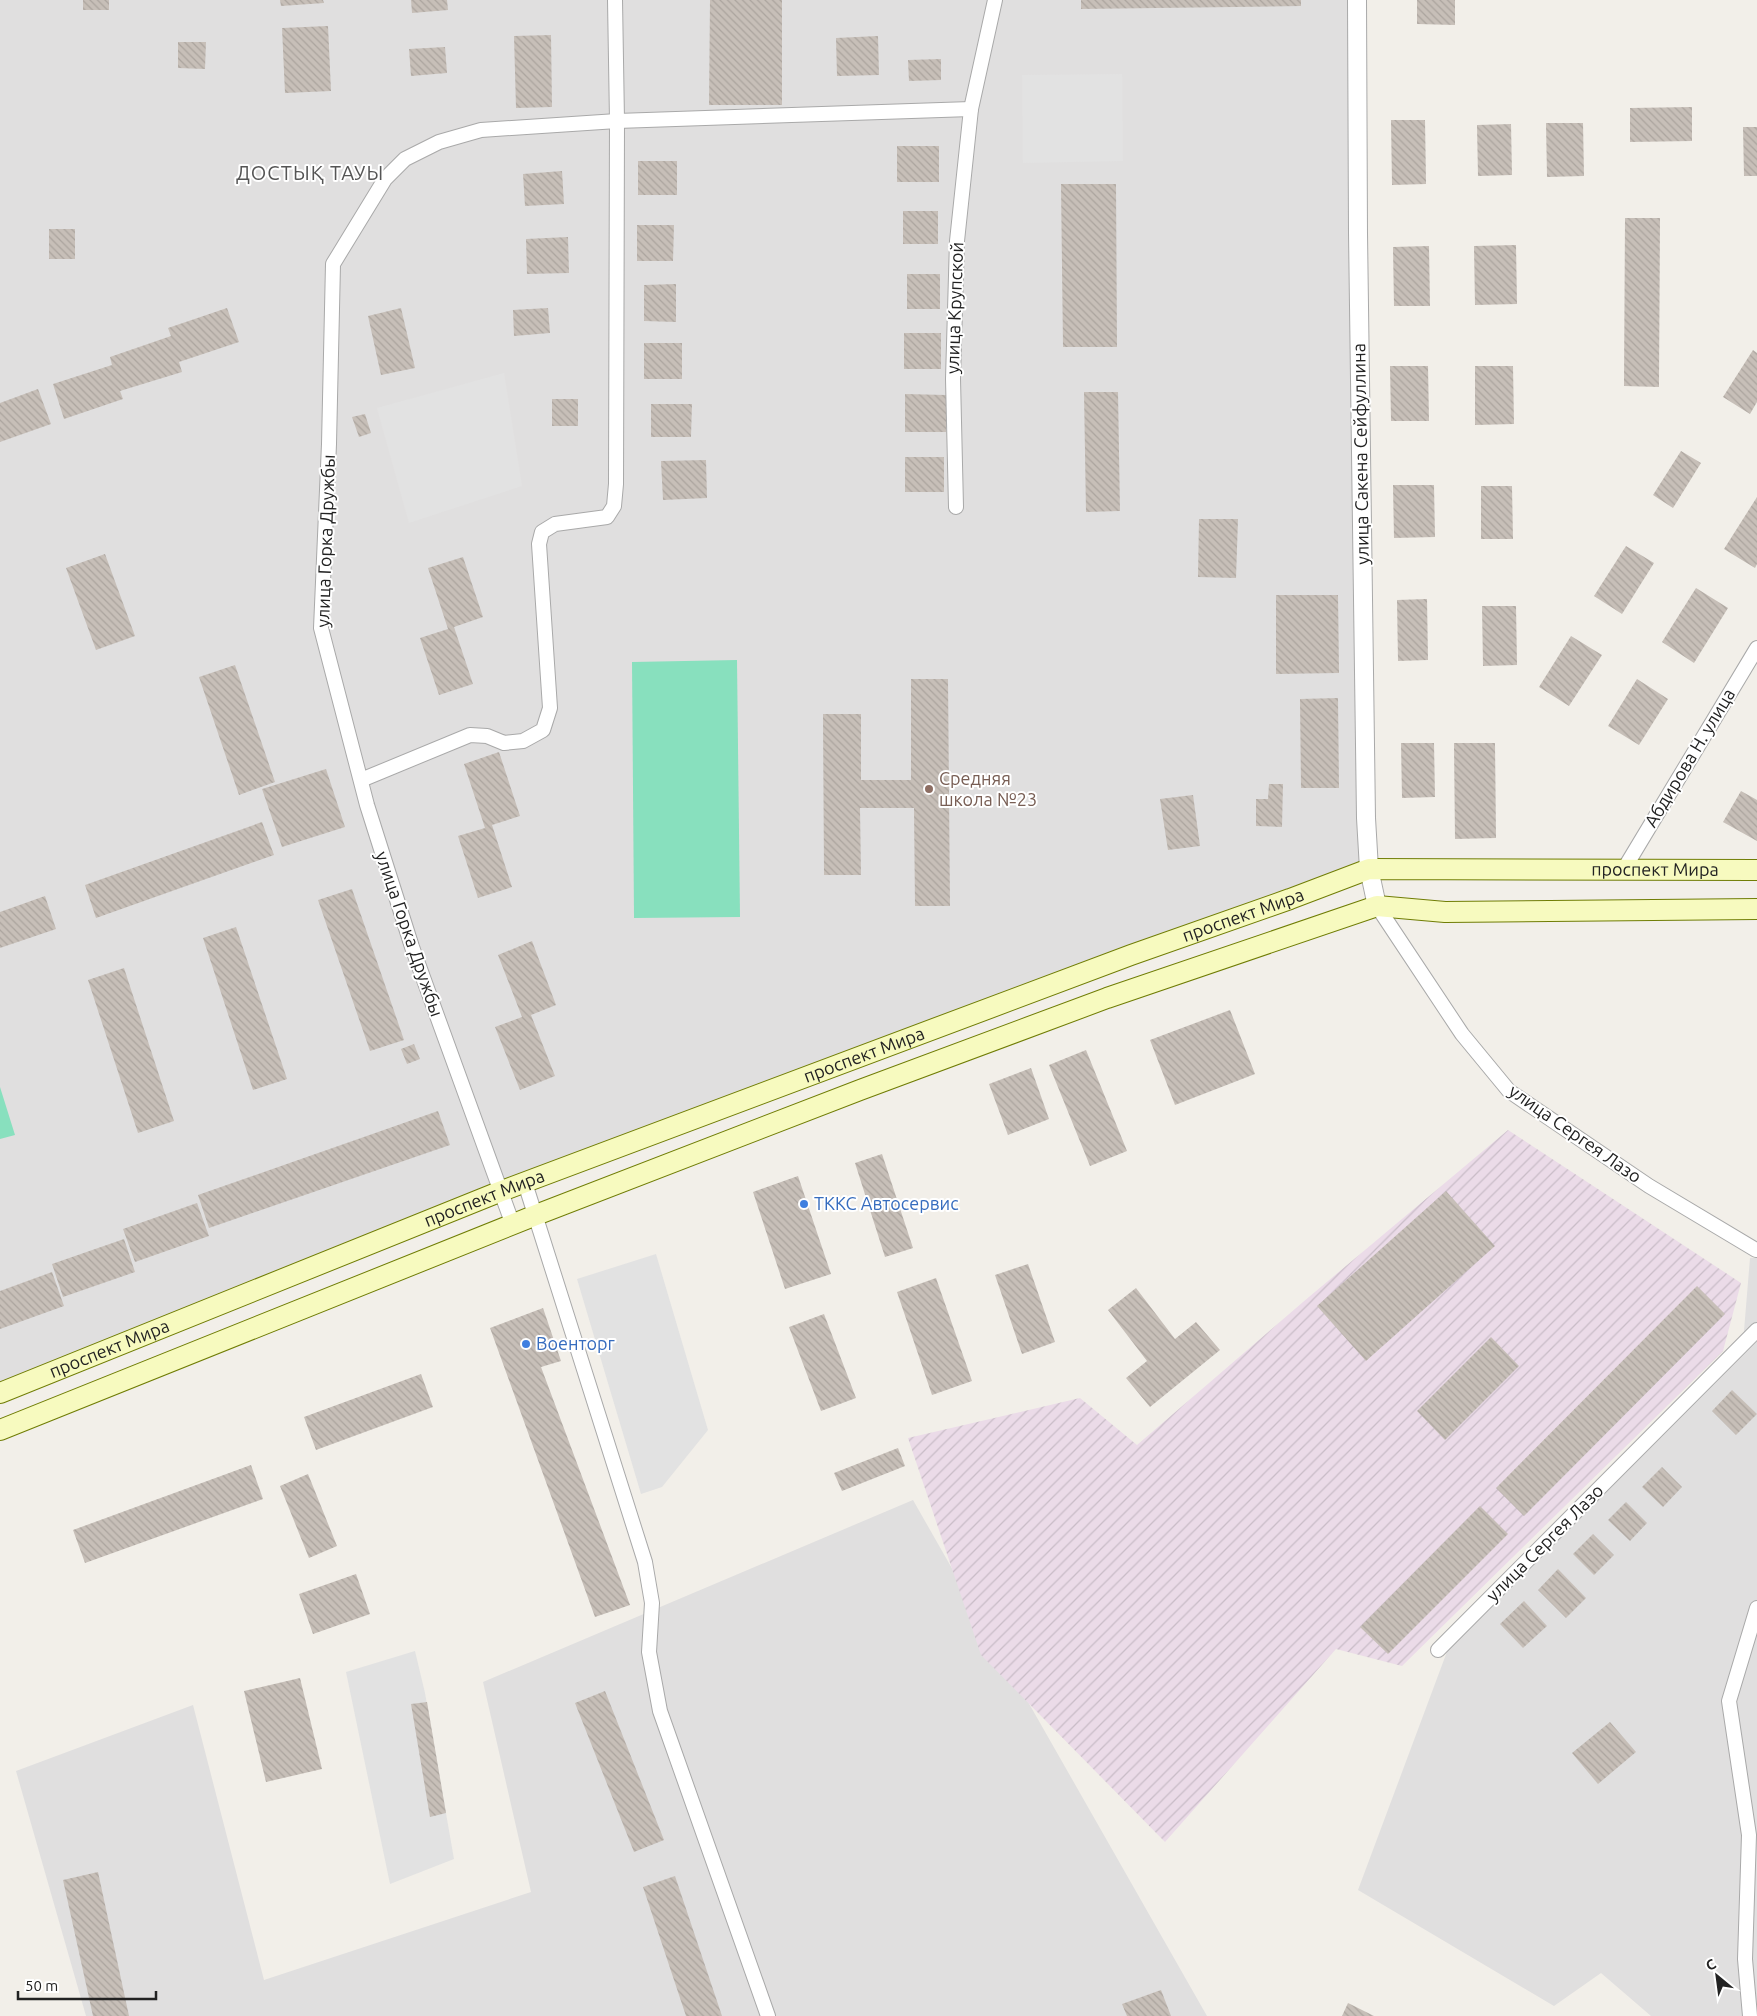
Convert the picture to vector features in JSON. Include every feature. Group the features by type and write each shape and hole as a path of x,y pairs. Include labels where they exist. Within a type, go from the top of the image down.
{"main road":[{"name":"проспект Мира","path":"0,1393 499,1192 1131,955 1369,869 1757,870"},
{"name":"проспект Мира","path":"0,1430 513,1225 860,1090 1107,998 1377,906 1445,912 1757,908"}],"street":[{"path":"361,780 470,735 487,736 504,743 523,740 543,730 550,708 539,544 542,532 555,524 608,517 614,506 616,484 618,121 615,0"},
{"name":"улица Крупской","path":"956,507 953,379 957,241 971,109 995,0"},
{"name":"улица Сакена Сейфуллина","path":"1358,0 1358,233 1366,818 1369,869 1377,906"},
{"path":"618,121 971,109"},
{"name":"улица Горка Дружбы","path":"513,1225 499,1192 412,947 378,841 321,628 329,444 333,264 385,179 404,159 439,142 481,130 618,121"},
{"name":"Абдирова Н. улица","path":"1624,869 1757,648"},
{"name":"улица Сергея Лазо","path":"1377,906 1462,1034 1510,1090 1649,1186 1757,1250 1757,1257"},
{"path":"525,1183 645,1562 652,1603 649,1652 660,1711 768,2016"},
{"name":"улица Сергея Лазо","path":"1438,1650 1757,1330"},
{"path":"1750,2016 1744,1959 1749,1835 1729,1701 1757,1608"}],"shaded area":[{"name":"ДОСТЫҚ ТАУЫ","path":"0,0 1359,0 1369,869 0,1394"},
{"path":"1122,74 1123,161 1023,163 1022,75"},
{"path":"504,373 522,486 409,523 377,408"},
{"path":"1508,1130 1741,1283 1723,1351 1402,1666 1336,1649 1165,1842 981,1655 908,1438 1080,1398 1137,1445 1303,1302"},
{"path":"656,1254 708,1430 662,1487 641,1494 577,1279"},
{"path":"1750,1258 1757,1258 1757,2016 1651,2016 1601,1973 1554,2006 1358,1890 1448,1649 1742,1355"},
{"path":"913,1500 1207,2016 86,2016 16,1771 193,1705 264,1980 531,1892 483,1682"},
{"path":"415,1651 425,1693 454,1859 390,1884 346,1672"}],"green space":[{"path":"737,660 740,917 634,918 632,662"},
{"path":"0,1087 15,1135 0,1139"}],"building":[{"path":"83,0 109,0 109,10 83,10"},
{"path":"280,0 323,0 324,3 281,6"},
{"path":"411,0 447,0 448,10 412,13"},
{"path":"710,0 782,0 782,105 709,105"},
{"path":"1081,0 1301,0 1301,6 1081,9"},
{"path":"1417,0 1455,0 1455,25 1417,24"},
{"path":"328,26 331,91 285,93 282,28"},
{"path":"551,35 552,107 516,108 514,36"},
{"path":"878,36 879,75 837,76 836,38"},
{"path":"178,42 206,42 205,69 178,68"},
{"path":"445,47 447,73 411,76 409,49"},
{"path":"941,59 941,80 909,81 908,60"},
{"path":"1692,107 1692,141 1630,142 1630,108"},
{"path":"1391,120 1425,120 1426,184 1392,185"},
{"path":"1546,123 1583,123 1584,176 1547,177"},
{"path":"1511,124 1512,175 1478,176 1477,125"},
{"path":"1743,127 1757,127 1757,176 1744,176"},
{"path":"897,146 939,146 939,182 897,182"},
{"path":"638,161 677,161 677,195 638,195"},
{"path":"562,171 564,204 525,206 523,174"},
{"path":"1061,184 1116,184 1117,347 1063,347"},
{"path":"903,211 938,211 938,244 903,244"},
{"path":"1625,218 1660,218 1659,387 1624,386"},
{"path":"637,225 674,225 673,261 637,261"},
{"path":"49,229 75,229 75,259 49,259"},
{"path":"568,237 569,273 527,274 526,239"},
{"path":"1516,245 1517,304 1475,305 1474,246"},
{"path":"1429,246 1430,306 1394,306 1393,247"},
{"path":"907,274 940,274 940,309 907,309"},
{"path":"676,284 676,322 644,321 644,285"},
{"path":"227,308 239,342 179,362 182,372 120,391 123,399 64,419 53,384 112,365 110,357 171,336 168,328"},
{"path":"401,308 415,368 381,375 368,316"},
{"path":"548,308 550,333 514,336 513,310"},
{"path":"904,333 941,333 941,369 904,369"},
{"path":"644,343 682,343 682,379 644,379"},
{"path":"1753,350 1757,353 1757,402 1750,414 1723,397"},
{"path":"1390,366 1428,366 1429,421 1391,421"},
{"path":"1475,366 1513,366 1514,424 1475,425"},
{"path":"38,389 51,424 0,442 0,403"},
{"path":"1084,392 1118,392 1120,511 1086,512"},
{"path":"905,394 946,395 946,432 905,432"},
{"path":"552,399 578,399 578,426 552,426"},
{"path":"651,404 692,404 691,437 651,437"},
{"path":"365,414 371,433 359,437 352,417"},
{"path":"1681,451 1701,463 1673,508 1653,495"},
{"path":"905,457 944,457 944,492 905,492"},
{"path":"706,460 707,498 663,500 661,461"},
{"path":"1393,485 1434,485 1435,537 1394,538"},
{"path":"1481,486 1512,486 1513,539 1481,539"},
{"path":"1757,497 1757,564 1755,568 1724,549"},
{"path":"1199,519 1238,519 1236,578 1198,577"},
{"path":"1626,546 1654,563 1622,614 1594,596"},
{"path":"105,554 135,636 96,650 66,568"},
{"path":"463,557 483,617 454,627 473,684 439,695 420,638 448,629 428,568"},
{"path":"1696,588 1728,608 1694,663 1662,642"},
{"path":"1276,595 1338,595 1339,673 1276,674"},
{"path":"1427,599 1428,660 1398,661 1397,600"},
{"path":"1482,606 1516,606 1517,665 1483,666"},
{"path":"1571,636 1602,655 1569,706 1539,687"},
{"path":"235,665 275,782 239,795 199,677"},
{"path":"911,679 948,679 950,906 915,906 914,808 860,808 861,875 824,875 823,714 861,714 861,780 911,780"},
{"path":"1637,679 1668,699 1639,745 1608,726"},
{"path":"1338,698 1339,788 1301,788 1300,699"},
{"path":"1401,743 1434,743 1435,797 1402,798"},
{"path":"1454,743 1495,743 1496,838 1455,839"},
{"path":"499,752 520,816 492,825 512,887 478,898 458,836 485,828 464,764"},
{"path":"326,769 345,827 282,847 262,789"},
{"path":"1269,784 1283,784 1282,827 1256,826 1256,799 1268,799"},
{"path":"1741,791 1757,800 1757,841 1723,822"},
{"path":"1193,795 1200,846 1168,850 1160,799"},
{"path":"262,822 274,855 96,918 85,885"},
{"path":"352,889 404,1040 370,1051 318,900"},
{"path":"45,896 56,929 0,948 0,912"},
{"path":"236,927 287,1079 253,1090 203,938"},
{"path":"532,941 556,1005 531,1015 555,1076 520,1090 495,1027 522,1017 498,955"},
{"path":"124,968 174,1121 138,1133 88,980"},
{"path":"1230,1010 1255,1074 1175,1105 1150,1040"},
{"path":"414,1044 420,1059 407,1064 401,1049"},
{"path":"1086,1050 1127,1151 1090,1166 1049,1065"},
{"path":"1031,1068 1049,1119 1008,1135 989,1084"},
{"path":"438,1111 450,1145 209,1228 198,1195"},
{"path":"882,1154 913,1248 885,1257 855,1163"},
{"path":"798,1176 831,1274 785,1289 753,1192"},
{"path":"1446,1191 1495,1246 1366,1361 1317,1306"},
{"path":"197,1203 209,1236 135,1262 123,1229"},
{"path":"124,1239 135,1272 63,1297 52,1264"},
{"path":"1028,1264 1055,1342 1022,1354 995,1275"},
{"path":"52,1272 64,1306 0,1329 0,1291"},
{"path":"936,1278 972,1381 932,1395 897,1292"},
{"path":"1697,1286 1725,1314 1524,1516 1496,1488"},
{"path":"1136,1288 1175,1339 1196,1322 1220,1350 1150,1407 1126,1378 1147,1361 1108,1310"},
{"path":"543,1308 561,1361 541,1367 630,1605 595,1617 490,1328"},
{"path":"824,1314 856,1398 821,1411 789,1327"},
{"path":"1491,1337 1519,1366 1445,1440 1417,1411"},
{"path":"421,1374 433,1407 316,1450 304,1417"},
{"path":"1732,1390 1757,1414 1736,1435 1712,1411"},
{"path":"898,1448 905,1466 842,1491 834,1473"},
{"path":"251,1465 263,1499 85,1563 73,1530"},
{"path":"1662,1467 1682,1487 1663,1507 1642,1487"},
{"path":"308,1474 337,1546 309,1558 280,1486"},
{"path":"1626,1502 1647,1523 1630,1541 1608,1520"},
{"path":"1480,1506 1508,1534 1388,1654 1360,1627"},
{"path":"1593,1534 1614,1555 1594,1575 1573,1554"},
{"path":"1558,1569 1586,1598 1566,1618 1538,1590"},
{"path":"356,1574 370,1614 313,1634 299,1594"},
{"path":"1524,1601 1547,1626 1523,1648 1500,1624"},
{"path":"300,1678 322,1769 266,1782 244,1691"},
{"path":"605,1691 664,1840 634,1852 575,1703"},
{"path":"427,1702 446,1813 430,1817 411,1704"},
{"path":"1610,1722 1636,1752 1598,1784 1572,1753"},
{"path":"98,1872 129,2016 93,2016 63,1880"},
{"path":"675,1876 722,2016 686,2016 643,1887"},
{"path":"1161,1990 1171,2016 1127,2016 1122,2004"},
{"path":"1348,2003 1374,2016 1342,2016"}],"place":[{"name":"Средняя школа №23","path":"929,789"},
{"name":"ТККС Автосервис","path":"804,1204"},
{"name":"Военторг","path":"526,1344"}],"district":[{"name":"ДОСТЫҚ ТАУЫ","path":"310,173"}]}
